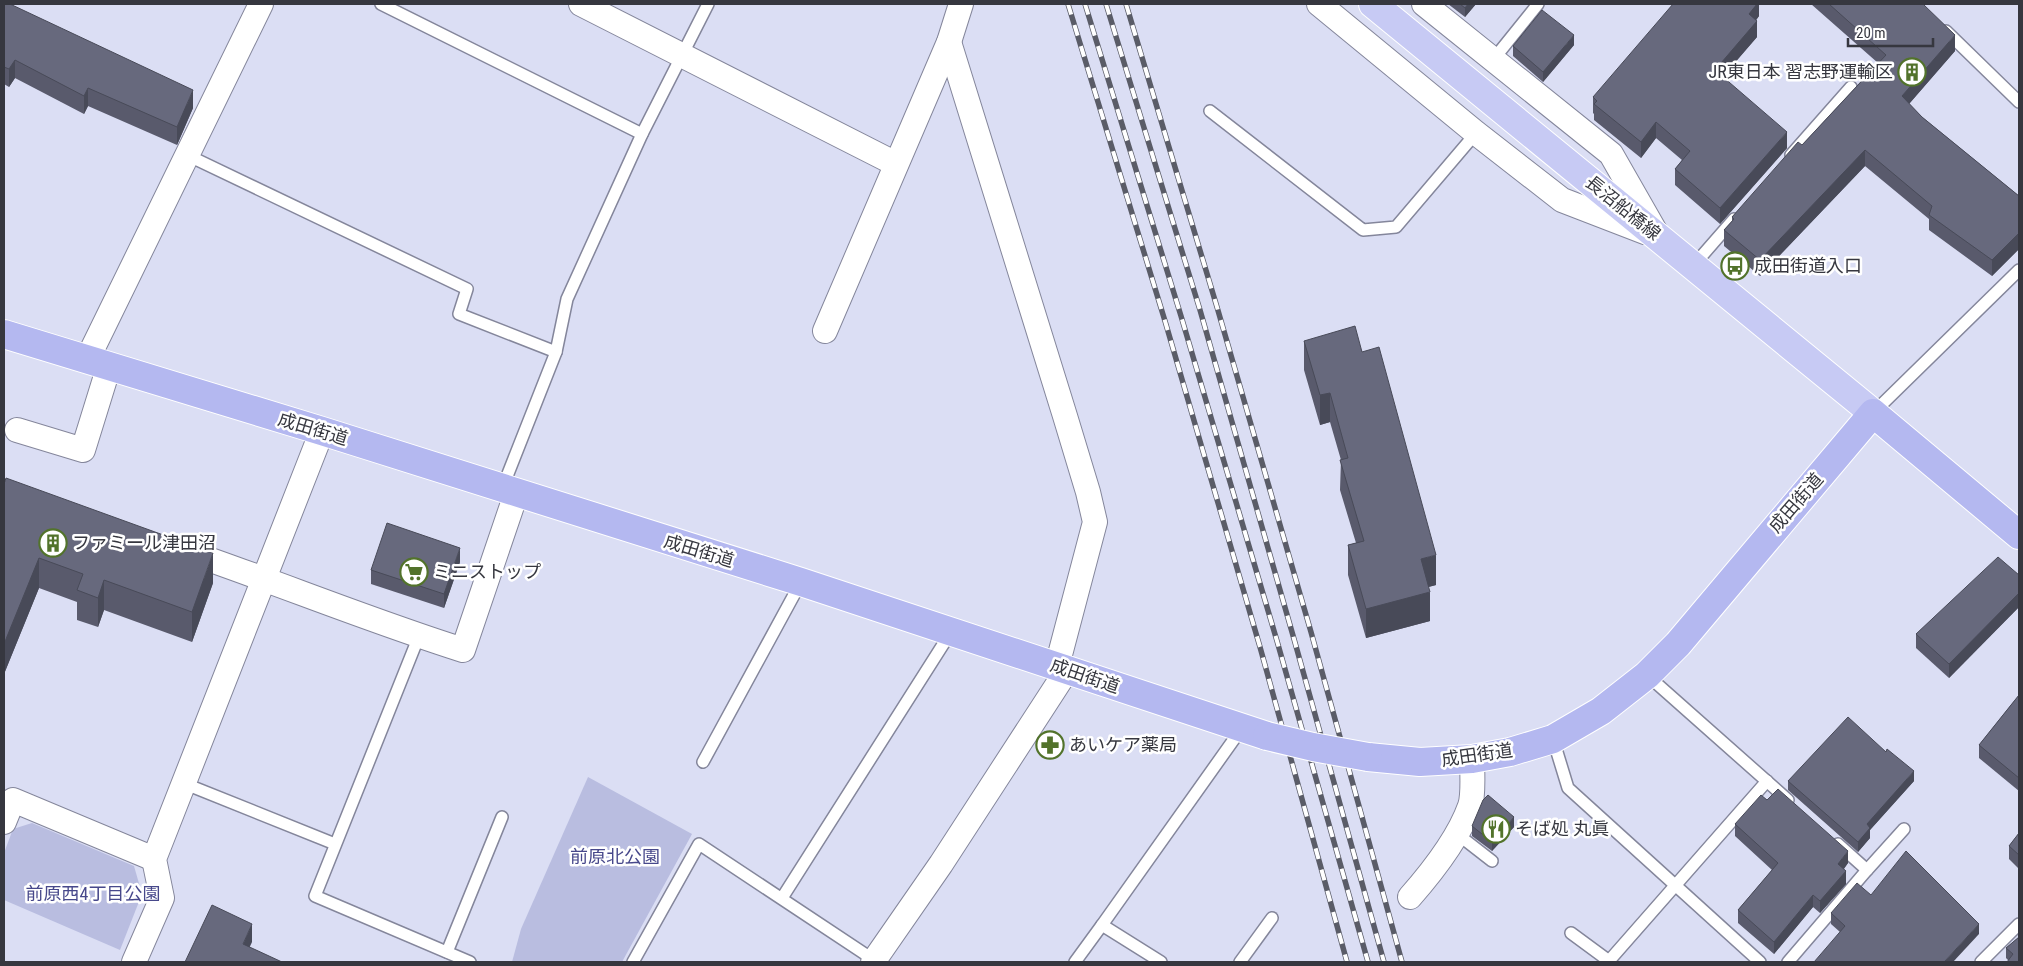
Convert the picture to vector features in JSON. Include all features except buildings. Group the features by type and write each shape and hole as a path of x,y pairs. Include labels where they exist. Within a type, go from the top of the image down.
{"highway":[{"name":"成田街道","path":"4,334 322,431 801,582 1254,732 1313,747 1368,757 1420,762 1472,759 1510,752 1553,739 1601,711 1646,675 1678,644 1873,413"},
{"path":"1873,413 2019,535"}],"main road":[{"name":"長沼船橋線","path":"1373,4 1873,413"}],"street":[{"path":"18,430 83,450 98,363 187,155 261,4"},
{"path":"581,4 896,164"},
{"path":"825,330 949,42 960,4"},
{"path":"1318,4 1476,133 1562,200 1659,237"},
{"path":"1424,4 1611,154 1659,237"},
{"path":"874,961 941,864 1062,668 1094,522 1088,492 949,42"},
{"path":"134,962 162,898 154,859 322,431"},
{"path":"157,542 265,578 419,636 463,650 509,491"},
{"path":"1410,897 1427,878 1456,834 1471,804 1472,759"},
{"path":"4,822 13,800 154,859"}],"lane":[{"path":"381,4 642,134"},
{"path":"509,491 556,352 567,300 642,134 708,4"},
{"path":"1493,60 1538,4"},
{"path":"1938,23 2019,102"},
{"path":"1785,162 1850,87"},
{"path":"1210,111 1363,230 1396,227 1476,133"},
{"path":"187,155 467,289 459,314 556,352"},
{"path":"1693,266 1739,214"},
{"path":"1873,413 2019,270"},
{"path":"703,762 801,582"},
{"path":"782,898 950,632"},
{"path":"419,636 315,896 470,962"},
{"path":"1646,675 1795,806"},
{"path":"1075,962 1254,732"},
{"path":"1553,739 1568,788 1760,962"},
{"path":"1571,933 1608,962 1767,781"},
{"path":"183,783 335,844"},
{"path":"448,952 502,817"},
{"path":"1788,962 1904,829"},
{"path":"1456,834 1492,861"},
{"path":"1831,838 1867,870"},
{"path":"633,962 699,844 874,961"},
{"path":"1240,962 1272,918"},
{"path":"1981,962 2019,924"},
{"path":"1102,925 1161,962"}],"green space":[{"name":"前原北公園","path":"588,777 692,834 622,962 512,962 521,929"},
{"name":"前原西4丁目公園","path":"32,823 134,866 142,894 120,950 4,900 4,853 13,829"}],"railway":[{"path":"1068,4 1165,321 1260,647 1347,962"},
{"path":"1085,4 1181,316 1277,641 1368,962"},
{"path":"1106,4 1200,310 1384,962"},
{"path":"1126,4 1217,307 1311,632 1402,962"}],"place":[{"name":"JR東日本 習志野運輸区","path":"1912,72"},
{"name":"成田街道入口","path":"1735,266"},
{"name":"ファミール津田沼","path":"53,543"},
{"name":"ミニストップ","path":"414,572"},
{"name":"あいケア薬局","path":"1050,745"},
{"name":"そば処 丸眞","path":"1496,829"}]}
